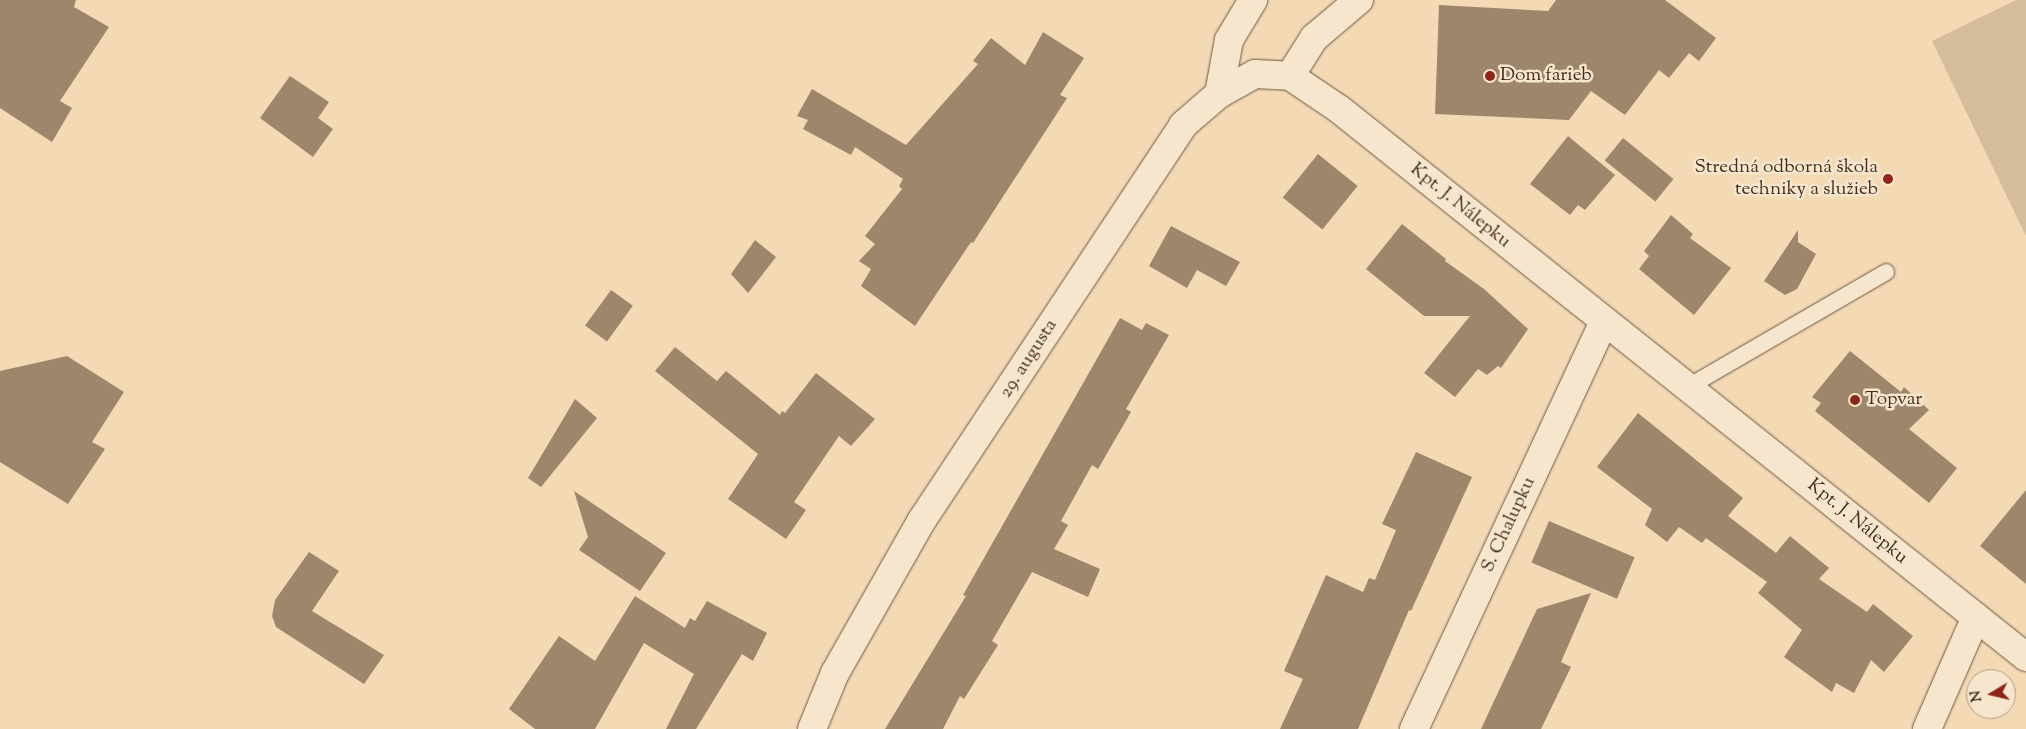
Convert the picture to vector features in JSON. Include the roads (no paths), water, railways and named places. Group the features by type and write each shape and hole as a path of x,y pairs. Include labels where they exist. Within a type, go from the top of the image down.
{"street":[{"path":"1219,94 1229,40 1253,0"},
{"path":"1219,94 1255,74 1290,76 1314,38 1359,0"},
{"name":"Kpt. J. Nálepku","path":"1290,76 1346,115 2026,657"},
{"name":"29. augusta","path":"812,729 835,673 922,520 1183,125 1219,94"},
{"name":"S. Chalupku","path":"1414,729 1604,321"},
{"path":"1926,729 1976,617"}],"lane":[{"path":"1688,386 1886,272"}],"place":[{"name":"Dom farieb","path":"1490,76"},
{"name":"Stredná odborná škola techniky a služieb","path":"1888,179"},
{"name":"Topvar","path":"1855,400"}]}
